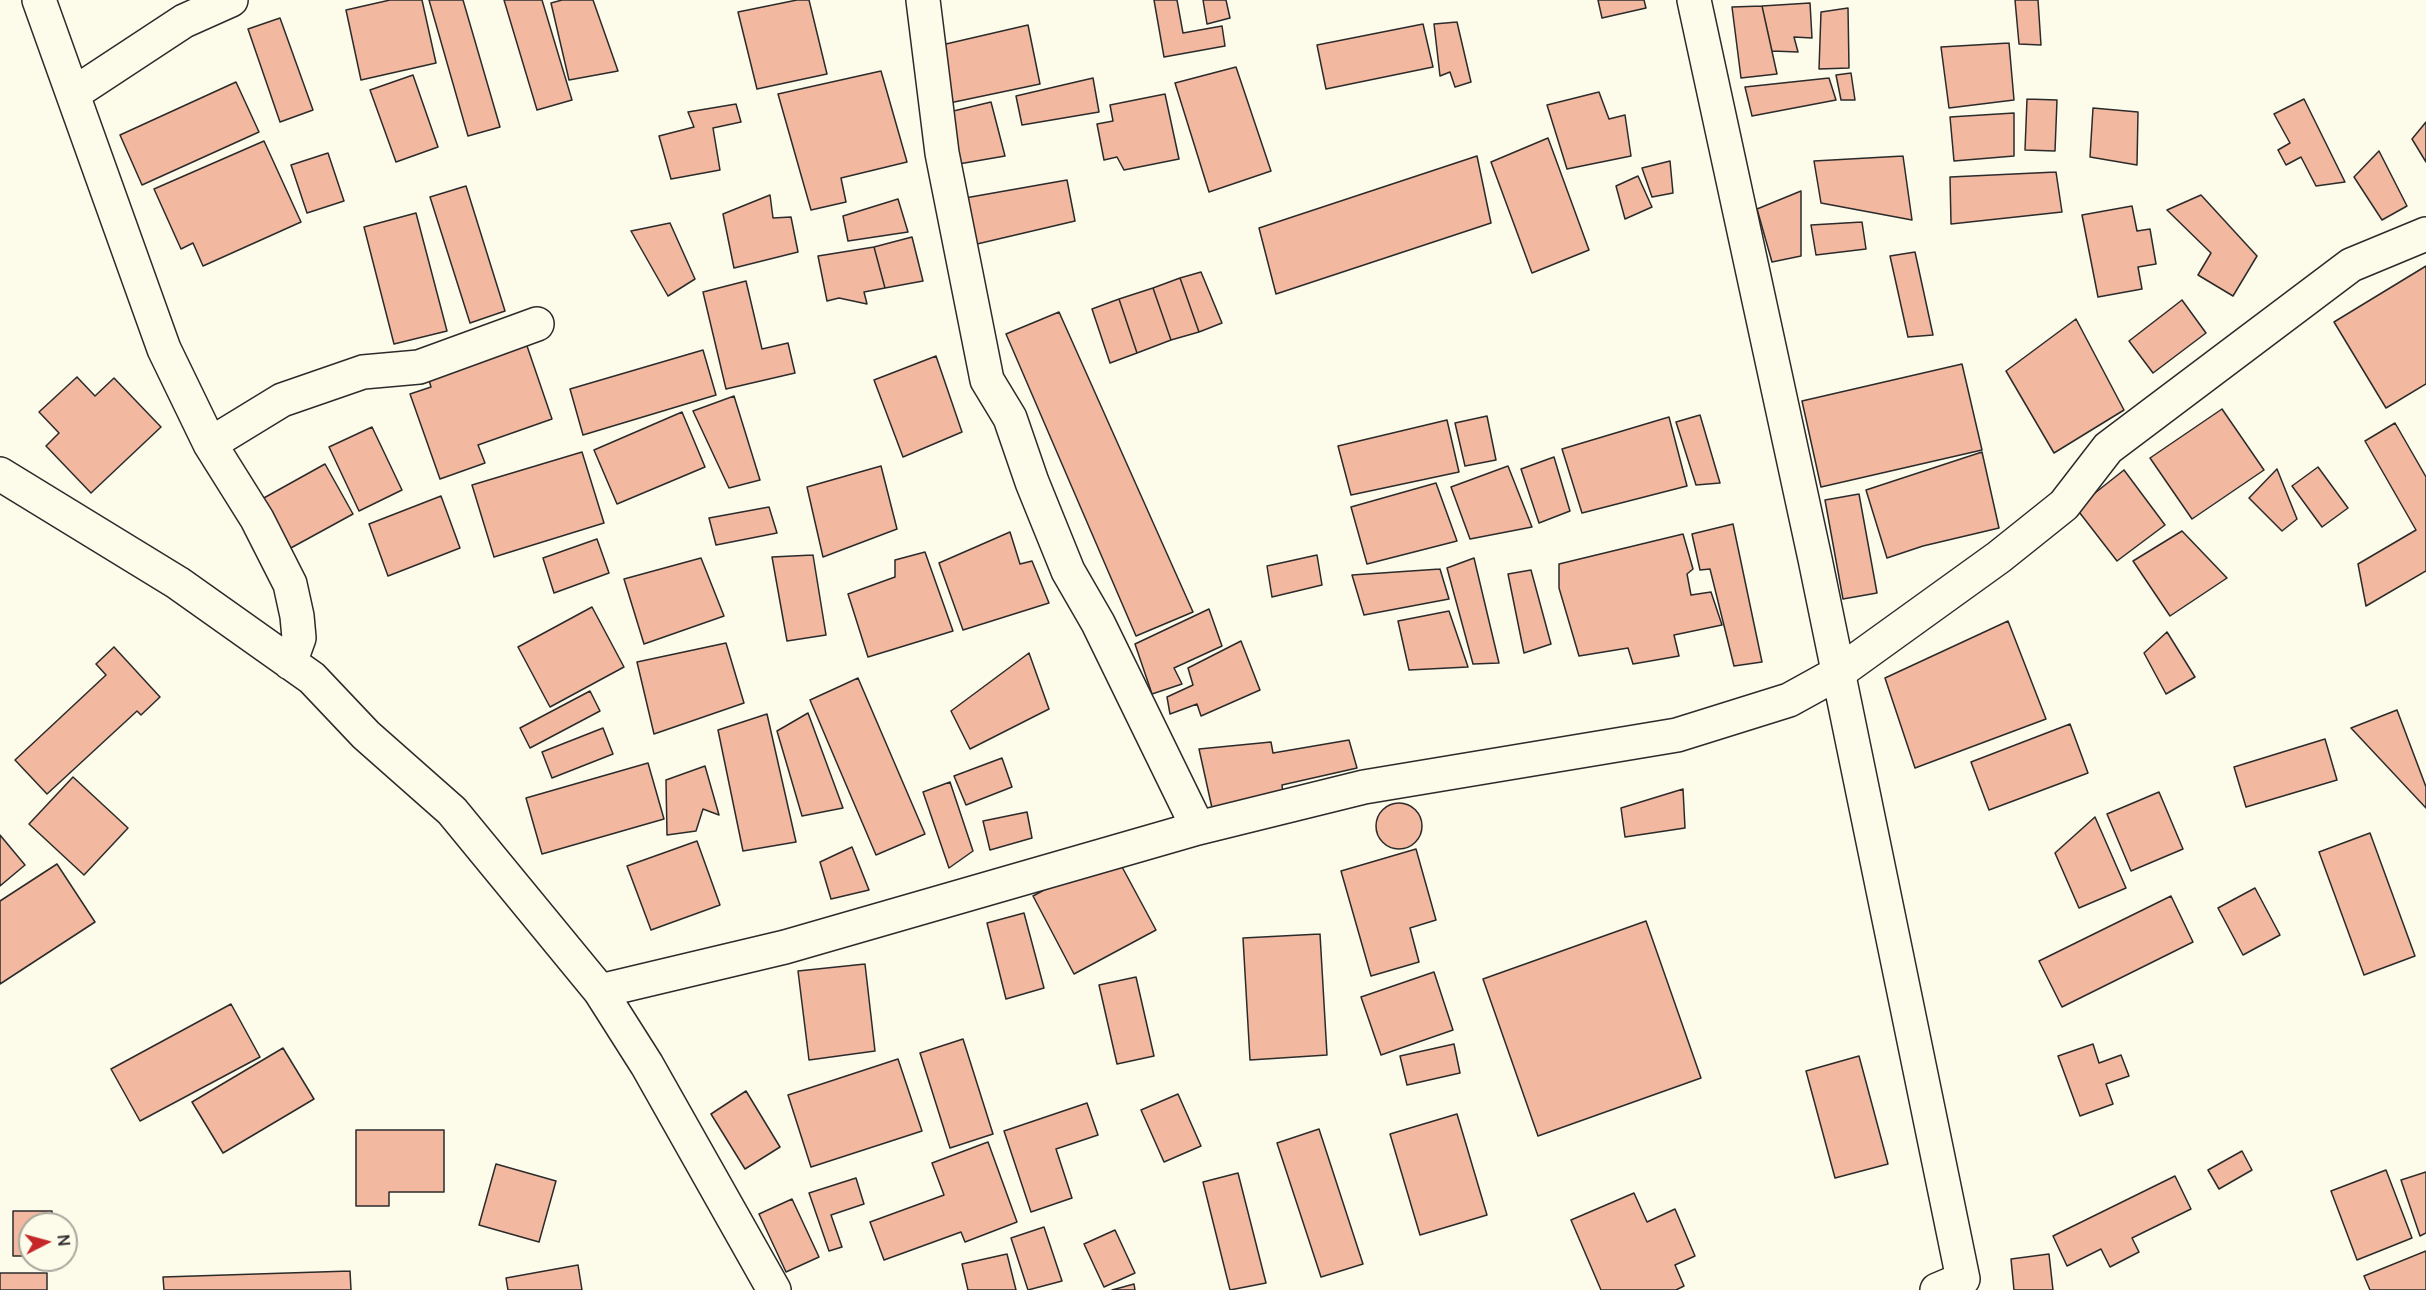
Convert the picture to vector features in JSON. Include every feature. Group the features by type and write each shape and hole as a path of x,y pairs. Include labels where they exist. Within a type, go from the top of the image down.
{"street":[{"path":"39,0 164,349 210,444 257,519 290,584 299,638 290,663"},
{"path":"73,94 184,21 231,0"},
{"path":"923,0 942,153 987,381 1010,418 1032,482 1068,571 1098,623 1198,828"},
{"path":"1694,0 1838,673 1955,1286"},
{"path":"600,991 785,947 1198,828 1364,787 1677,735 1789,700 1838,673 1999,557 2064,505 2108,448 2351,265 2426,234"},
{"path":"210,444 282,400 363,372 419,366 537,324"},
{"path":"0,474 178,583 312,678 366,735 452,811 600,991 647,1065 774,1290"}],"building":[{"path":"390,0 422,0 436,63 361,80 346,10"},
{"path":"429,0 463,0 500,127 468,136"},
{"path":"504,0 542,0 572,100 537,110"},
{"path":"562,0 593,0 618,71 569,80 551,3"},
{"path":"797,0 809,0 827,74 757,89 738,12"},
{"path":"1154,0 1177,0 1183,33 1222,26 1225,46 1164,57"},
{"path":"1203,0 1226,0 1230,18 1207,24"},
{"path":"1598,0 1644,0 1646,8 1602,18"},
{"path":"2015,0 2038,0 2041,45 2019,44"},
{"path":"1810,3 1812,38 1794,37 1798,52 1772,51 1762,6"},
{"path":"1762,6 1777,74 1741,78 1732,7"},
{"path":"1848,8 1849,68 1819,69 1821,12"},
{"path":"280,18 313,110 280,122 248,29"},
{"path":"1457,22 1471,82 1455,87 1450,72 1440,76 1434,24"},
{"path":"1423,24 1433,67 1326,89 1317,45"},
{"path":"1028,25 1040,84 940,105 933,47"},
{"path":"2009,43 2014,100 1949,108 1941,47"},
{"path":"1236,67 1271,171 1209,192 1175,83"},
{"path":"881,71 907,162 841,178 846,202 811,210 778,94"},
{"path":"1851,73 1855,100 1841,100 1836,75"},
{"path":"413,75 438,147 396,162 370,90"},
{"path":"1093,78 1099,112 1022,125 1016,96"},
{"path":"1829,78 1836,100 1752,116 1745,87"},
{"path":"236,82 259,132 142,185 120,135"},
{"path":"1599,92 1609,119 1625,115 1631,156 1567,169 1547,105"},
{"path":"1165,94 1179,159 1124,170 1117,157 1104,160 1097,124 1113,121 1110,105"},
{"path":"2027,99 2057,100 2055,151 2025,150"},
{"path":"2304,99 2345,182 2316,186 2301,157 2286,165 2278,150 2290,143 2274,114"},
{"path":"991,102 1005,156 953,165 941,114"},
{"path":"736,104 741,122 713,128 720,170 671,179 659,136 694,127 688,112"},
{"path":"2093,108 2138,112 2137,165 2090,157"},
{"path":"2014,113 2014,156 1954,161 1950,117"},
{"path":"2426,122 2426,162 2412,139"},
{"path":"1548,138 1589,250 1532,273 1491,162"},
{"path":"264,141 301,222 203,266 193,243 181,249 154,189"},
{"path":"2379,151 2407,206 2382,220 2354,177"},
{"path":"328,153 344,201 307,213 291,165"},
{"path":"1477,156 1491,223 1276,294 1259,228"},
{"path":"1903,156 1912,220 1821,203 1814,161"},
{"path":"1670,161 1673,193 1652,197 1642,168"},
{"path":"2056,172 2062,212 1951,224 1950,177"},
{"path":"1638,176 1652,207 1625,219 1616,186"},
{"path":"1067,180 1075,221 977,244 965,198"},
{"path":"466,186 505,311 470,323 430,197"},
{"path":"1801,191 1801,256 1772,262 1757,209"},
{"path":"770,195 773,218 791,217 798,252 734,268 723,214"},
{"path":"2201,195 2257,256 2233,296 2198,275 2211,253 2167,210"},
{"path":"898,199 908,232 848,241 843,216"},
{"path":"2132,206 2137,231 2150,229 2156,264 2138,267 2142,289 2098,297 2082,215"},
{"path":"416,213 447,331 394,344 364,227"},
{"path":"1862,222 1866,249 1816,255 1811,225"},
{"path":"670,223 695,279 668,296 631,231"},
{"path":"912,237 923,281 885,288 874,247"},
{"path":"874,247 885,288 864,292 867,304 839,298 827,301 818,256"},
{"path":"1915,252 1933,335 1908,337 1890,256"},
{"path":"2426,266 2426,384 2386,408 2334,322"},
{"path":"1201,272 1222,323 1199,332 1180,278"},
{"path":"1180,278 1199,332 1171,340 1153,288"},
{"path":"746,281 762,349 788,343 795,373 726,389 703,292"},
{"path":"1153,288 1171,340 1137,353 1119,299"},
{"path":"1119,299 1137,353 1110,363 1092,309"},
{"path":"2182,300 2206,333 2153,373 2129,341"},
{"path":"1059,312 1193,612 1136,636 1006,334"},
{"path":"2076,319 2124,410 2054,453 2006,371"},
{"path":"526,343 552,419 478,445 485,463 440,479 410,394 431,387 428,377"},
{"path":"703,350 716,395 583,435 570,389"},
{"path":"936,356 962,432 903,457 874,380"},
{"path":"1962,364 1982,450 1821,487 1802,401"},
{"path":"77,377 95,396 114,378 161,427 91,493 46,446 59,433 39,412"},
{"path":"734,396 760,480 729,488 693,411"},
{"path":"2222,409 2264,470 2192,519 2150,458"},
{"path":"682,412 705,467 617,504 594,450"},
{"path":"1700,415 1720,483 1696,485 1676,422"},
{"path":"1487,416 1496,460 1465,466 1455,423"},
{"path":"1669,417 1687,486 1582,513 1562,449"},
{"path":"1447,420 1459,472 1351,495 1338,446"},
{"path":"2395,423 2426,477 2426,571 2366,606 2358,564 2416,530 2365,441"},
{"path":"372,427 402,490 359,511 329,447"},
{"path":"582,452 604,523 494,557 472,485"},
{"path":"1982,452 1999,528 1923,546 1887,558 1866,490"},
{"path":"1554,457 1570,511 1539,523 1521,469"},
{"path":"325,464 353,514 289,549 262,499"},
{"path":"881,466 897,529 823,557 807,487"},
{"path":"1508,466 1532,527 1470,539 1451,487"},
{"path":"2318,467 2348,508 2322,527 2292,486"},
{"path":"2277,469 2297,519 2282,531 2249,498"},
{"path":"2124,470 2165,525 2117,561 2076,508"},
{"path":"1436,483 1457,541 1367,564 1351,507"},
{"path":"1859,494 1877,593 1843,599 1825,500"},
{"path":"441,496 460,548 388,576 369,524"},
{"path":"769,507 777,533 716,545 709,518"},
{"path":"1733,524 1762,662 1734,666 1710,569 1700,570 1692,534"},
{"path":"2182,531 2227,578 2170,616 2133,561"},
{"path":"1010,532 1020,564 1032,561 1049,603 963,630 939,563"},
{"path":"1683,534 1693,569 1687,574 1691,595 1711,592 1722,625 1674,635 1679,656 1633,664 1628,648 1579,656 1559,588 1559,564"},
{"path":"597,539 609,573 554,593 543,558"},
{"path":"925,552 953,631 868,657 848,594 895,577 895,560"},
{"path":"813,555 826,635 787,641 772,557"},
{"path":"1317,555 1322,585 1272,597 1267,566"},
{"path":"701,558 724,616 644,644 624,579"},
{"path":"1474,558 1499,663 1473,664 1447,568"},
{"path":"1440,569 1449,599 1364,615 1352,575"},
{"path":"1531,570 1551,644 1524,653 1508,574"},
{"path":"592,607 624,667 550,707 518,647"},
{"path":"1209,609 1222,646 1174,668 1182,684 1152,694 1135,644"},
{"path":"1449,611 1468,667 1409,670 1398,621"},
{"path":"2008,621 2046,719 1915,768 1885,678"},
{"path":"2167,632 2195,677 2166,694 2144,653"},
{"path":"1241,641 1260,690 1201,716 1197,704 1170,714 1167,697 1193,685 1188,668"},
{"path":"726,643 744,703 654,734 637,662"},
{"path":"114,647 160,697 141,715 137,711 47,794 15,760 106,675 96,664"},
{"path":"1029,653 1049,709 970,749 951,711"},
{"path":"858,678 925,834 876,855 810,700"},
{"path":"590,691 600,711 530,748 520,728"},
{"path":"2397,710 2426,787 2426,808 2351,728"},
{"path":"808,713 843,808 802,816 777,731"},
{"path":"767,714 796,842 743,851 718,730"},
{"path":"2070,724 2088,773 1989,810 1971,762"},
{"path":"603,728 613,754 552,778 542,752"},
{"path":"2325,739 2337,780 2246,807 2234,767"},
{"path":"1349,740 1357,768 1282,785 1283,795 1212,808 1199,749 1271,742 1273,753"},
{"path":"1002,758 1012,787 966,805 954,776"},
{"path":"648,763 664,819 542,854 526,798"},
{"path":"705,766 719,815 703,809 696,831 667,835 666,780"},
{"path":"73,777 128,828 84,875 29,824"},
{"path":"950,782 973,851 949,868 923,792"},
{"path":"1683,789 1685,828 1625,837 1621,808"},
{"path":"2159,792 2183,849 2131,871 2107,814"},
{"path":"1404,803 1416,809 1421,817 1421,835 1416,843 1408,848 1394,849 1386,846 1379,839 1376,821 1379,813 1386,806"},
{"path":"1027,812 1032,838 990,850 983,821"},
{"path":"2095,817 2126,888 2079,908 2055,853"},
{"path":"2370,833 2415,956 2364,975 2319,852"},
{"path":"0,835 25,865 0,886"},
{"path":"697,841 720,905 651,930 627,866"},
{"path":"852,847 869,890 831,899 820,862"},
{"path":"1416,849 1436,920 1410,928 1419,962 1371,976 1341,871"},
{"path":"1114,852 1156,930 1074,974 1033,896"},
{"path":"57,864 95,922 0,984 0,901"},
{"path":"2255,888 2280,935 2243,955 2218,908"},
{"path":"2171,896 2193,942 2062,1007 2039,961"},
{"path":"1024,913 1044,988 1006,999 987,923"},
{"path":"1646,921 1701,1078 1538,1136 1483,979"},
{"path":"1320,934 1327,1055 1250,1060 1243,938"},
{"path":"865,964 875,1051 809,1060 798,971"},
{"path":"1434,972 1453,1030 1381,1055 1361,997"},
{"path":"1136,977 1154,1056 1117,1064 1099,985"},
{"path":"231,1004 260,1057 140,1121 111,1069"},
{"path":"963,1039 993,1134 950,1148 920,1053"},
{"path":"1454,1044 1460,1073 1407,1085 1400,1056"},
{"path":"2093,1044 2099,1063 2121,1055 2129,1076 2106,1084 2113,1104 2080,1116 2058,1056"},
{"path":"283,1048 314,1099 223,1153 192,1102"},
{"path":"1859,1056 1888,1164 1835,1178 1806,1071"},
{"path":"898,1059 922,1131 811,1167 788,1095"},
{"path":"746,1091 780,1147 745,1169 711,1114"},
{"path":"1178,1094 1201,1146 1164,1162 1141,1110"},
{"path":"1087,1103 1098,1135 1056,1149 1072,1198 1031,1212 1004,1131"},
{"path":"1457,1114 1487,1215 1420,1235 1390,1134"},
{"path":"1319,1129 1363,1264 1321,1277 1277,1143"},
{"path":"356,1130 444,1130 444,1192 389,1192 389,1206 356,1206"},
{"path":"988,1142 1017,1222 965,1242 961,1232 884,1260 870,1222 944,1195 932,1163"},
{"path":"2242,1151 2252,1170 2219,1189 2208,1170"},
{"path":"496,1164 556,1181 539,1242 479,1225"},
{"path":"2386,1170 2412,1238 2357,1260 2331,1191"},
{"path":"2426,1172 2426,1233 2420,1236 2401,1180"},
{"path":"1238,1173 1266,1283 1230,1290 1203,1182"},
{"path":"2175,1176 2191,1209 2132,1238 2139,1252 2110,1267 2101,1249 2067,1266 2053,1236"},
{"path":"856,1178 864,1204 831,1215 842,1247 829,1251 809,1193"},
{"path":"1634,1193 1647,1222 1675,1209 1695,1256 1675,1265 1684,1286 1676,1290 1601,1290 1571,1220"},
{"path":"792,1199 819,1257 786,1272 759,1214"},
{"path":"13,1211 52,1211 18,1212 18,1256 13,1256"},
{"path":"1044,1227 1062,1281 1028,1290 1011,1238"},
{"path":"1115,1230 1135,1273 1104,1287 1084,1244"},
{"path":"2426,1251 2426,1290 2370,1290 2364,1276"},
{"path":"1007,1254 1016,1290 968,1290 962,1264"},
{"path":"2049,1254 2053,1290 2014,1290 2011,1259"},
{"path":"578,1265 582,1290 508,1290 506,1278"},
{"path":"350,1271 351,1290 164,1290 163,1277"},
{"path":"0,1273 47,1273 47,1290 0,1290"},
{"path":"1134,1284 1135,1290 1112,1290"}]}
